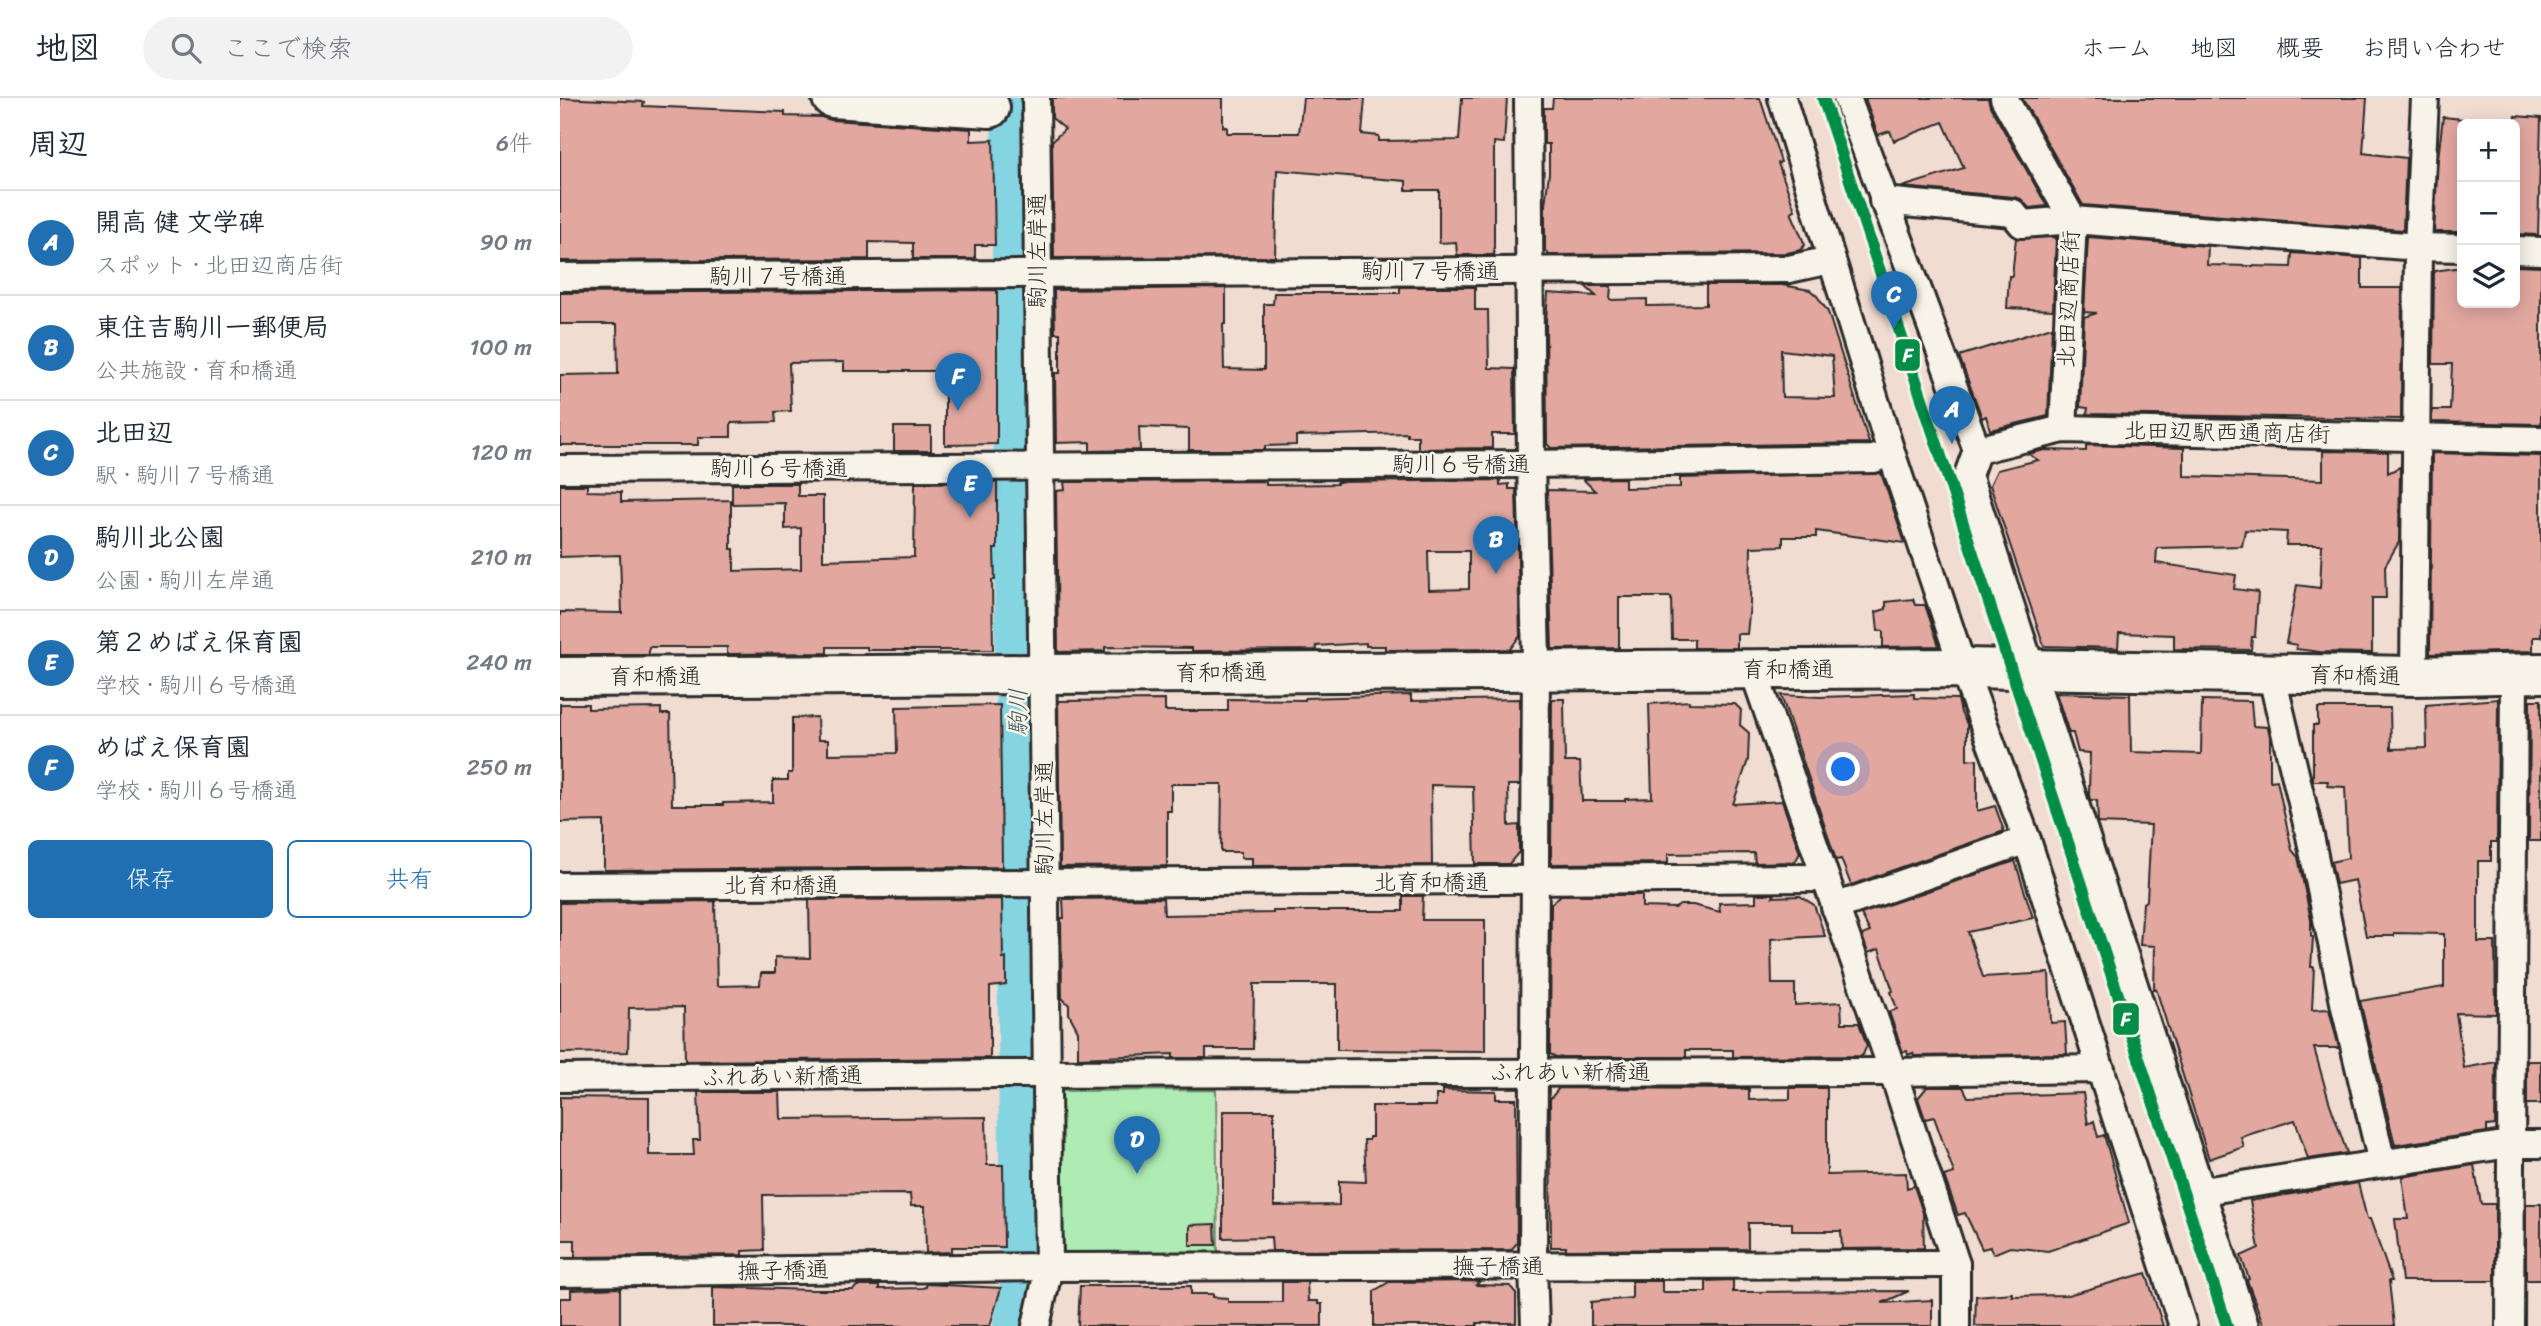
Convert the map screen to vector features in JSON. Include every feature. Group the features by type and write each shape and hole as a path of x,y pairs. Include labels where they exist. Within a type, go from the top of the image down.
{"street":[{"path":"832,98 1022,107"},
{"path":"1528,98 1535,669 1535,1326"},
{"path":"1782,98 1891,452 1963,668 2027,840 2183,1326"},
{"path":"1847,98 1977,450 1968,475 2245,1326"},
{"name":"北田辺商店街","path":"2004,98 2073,220 2063,429"},
{"path":"2413,677 2403,437 2418,247 2425,98"},
{"name":"駒川左岸通","path":"1022,107 1033,274 1035,466 1026,675 1041,884 1044,1267 1036,1326"},
{"path":"1883,201 2013,214 2022,224 2073,220 2457,248"},
{"path":"2520,250 2541,251"},
{"name":"駒川７号橋通","path":"560,277 1789,269 1830,260"},
{"path":"1977,450 2063,429"},
{"name":"北田辺駅西通商店街","path":"2063,429 2541,440"},
{"name":"駒川６号橋通","path":"560,469 1531,464 1874,459 1891,452"},
{"name":"育和橋通","path":"560,677 1963,668 2413,677 2527,673"},
{"path":"1753,669 1893,1072 1956,1264 1956,1326"},
{"path":"2271,673 2382,1163"},
{"path":"2510,1326 2510,1144 2527,673"},
{"path":"1835,907 2027,840"},
{"name":"北育和橋通","path":"560,886 1534,882 1824,878"},
{"name":"ふれあい新橋通","path":"560,1078 2101,1069"},
{"path":"2203,1191 2510,1144 2541,1144"},
{"name":"撫子橋通","path":"560,1273 1044,1267 1956,1264"}],"green space":[{"path":"1216,1090 1218,1258 1058,1258 1055,1091"}],"building":[{"path":"560,98 644,102 643,106 785,112 785,116 971,129 971,141 993,140 995,245 975,245 975,259 913,259 913,243 869,242 869,259 560,261"},
{"path":"1052,98 1223,98 1223,127 1227,127 1227,133 1299,133 1303,98 1365,98 1362,134 1379,136 1379,141 1459,140 1462,98 1507,98 1504,143 1494,142 1494,255 1457,255 1456,242 1439,243 1439,190 1406,190 1406,181 1277,170 1275,257 1054,258 1052,141 1065,129 1052,118"},
{"path":"1553,98 1760,98 1781,162 1778,163 1795,210 1791,212 1805,245 1800,250 1787,253 1549,255 1545,251 1549,144 1544,144 1544,108 1552,108"},
{"path":"1865,98 1988,98 2047,206 2029,208 2021,199 2014,197 1902,187 1964,168 1943,122 1894,141 1890,131 1878,135"},
{"path":"2022,98 2367,98 2363,153 2406,158 2403,230 2083,205"},
{"path":"2515,116 2541,118 2538,235 2520,234 2520,119 2515,119"},
{"path":"2443,117 2462,119 2457,119 2457,232 2434,232"},
{"path":"2056,237 2053,310 2007,308 2016,238"},
{"path":"2088,237 2208,246 2207,265 2291,267 2292,253 2362,258 2362,288 2402,288 2401,419 2087,414 2088,408 2080,407 2084,317 2097,313 2084,312"},
{"path":"2520,266 2541,267 2541,424 2432,422 2432,410 2450,410 2452,364 2433,364 2434,271 2457,268 2457,308 2520,308"},
{"path":"1706,285 1782,285 1810,290 1828,312 1869,443 1551,448 1547,444 1548,293 1596,296 1585,286 1611,286 1610,300 1647,299 1647,306 1706,305","holes":["1781,350 1832,356 1835,398 1782,397"]},
{"path":"1400,287 1475,287 1475,310 1488,310 1489,368 1514,369 1515,434 1492,434 1492,448 1418,449 1418,436 1407,436 1407,433 1296,436 1296,445 1265,446 1265,450 1189,450 1189,429 1139,427 1140,450 1090,451 1090,442 1056,443 1055,373 1060,373 1060,333 1055,333 1054,290 1226,288 1226,324 1223,324 1224,369 1264,370 1264,304 1273,304 1274,293 1400,293"},
{"path":"997,290 997,444 945,445 945,371 844,371 844,362 789,363 791,411 775,412 776,422 731,423 731,437 698,437 698,445 560,445 560,375 618,374 617,324 560,324 560,293"},
{"path":"2052,327 2048,416 1990,430 1986,416 1982,418 1959,356"},
{"path":"894,427 931,427 931,451 894,451"},
{"path":"2086,445 2184,448 2184,476 2323,480 2323,451 2388,452 2388,473 2400,467 2399,542 2385,566 2386,598 2372,598 2372,653 2320,652 2296,649 2297,645 2286,643 2297,585 2320,588 2322,545 2286,545 2287,532 2245,530 2242,546 2157,548 2156,563 2236,575 2234,589 2258,592 2255,637 2252,637 2251,650 2174,649 2174,635 2119,633 2118,648 2044,646 1990,485 1997,470 2038,460 2028,454 2045,450 2086,451"},
{"path":"2432,453 2541,456 2541,637 2533,637 2533,651 2430,654"},
{"path":"1881,473 1905,543 1816,531 1816,537 1783,537 1783,546 1751,547 1747,634 1737,634 1737,648 1694,648 1694,639 1672,639 1671,597 1619,597 1619,648 1552,649 1547,490 1595,491 1583,479 1625,478 1625,488 1680,487 1680,478"},
{"path":"1500,480 1500,485 1509,484 1509,489 1516,489 1520,636 1510,649 1385,650 1385,646 1366,646 1366,643 1316,646 1317,650 1192,651 1192,648 1105,647 1105,651 1058,652 1056,491 1065,490 1064,482 1266,481 1266,485","holes":["1428,551 1469,551 1469,589 1429,590"]},
{"path":"997,482 997,549 994,549 995,580 992,580 993,650 867,650 867,647 827,647 827,653 727,654 727,647 649,647 649,655 560,655 560,612 622,613 620,555 560,557 560,485 587,485 587,491 621,492 621,502 731,500 734,571 801,569 801,528 785,529 785,503 732,504 732,484 798,484 798,496 823,496 823,560 914,557 915,483"},
{"path":"1913,599 1915,605 1925,605 1939,646 1883,647 1883,631 1878,631 1876,612 1886,609 1886,602"},
{"path":"2056,693 2130,695 2131,752 2201,754 2202,700 2251,701 2253,726 2268,727 2270,781 2277,780 2292,850 2298,857 2311,920 2311,967 2314,967 2312,1010 2329,1009 2339,1048 2314,1048 2347,1153 2308,1159 2295,1120 2241,1137 2244,1147 2209,1159 2154,989 2155,946 2140,945 2143,903 2147,900 2151,825 2098,823 2097,800 2090,800 2089,795 2090,753 2078,752"},
{"path":"1914,694 1914,698 1958,699 1967,724 1967,760 1977,759 1977,811 1995,806 2004,831 1851,885 1841,859 1836,860 1781,695 1820,697"},
{"path":"1411,695 1411,701 1520,699 1520,785 1508,785 1509,826 1519,825 1519,852 1509,864 1475,864 1473,786 1431,785 1432,865 1252,866 1252,858 1241,858 1241,852 1221,852 1222,784 1173,784 1171,811 1167,811 1167,866 1060,867 1058,701 1165,700 1165,711 1228,711 1228,699 1305,700"},
{"path":"1552,699 1564,699 1565,762 1580,762 1582,801 1652,798 1649,704 1689,701 1735,704 1741,710 1740,725 1749,733 1748,760 1733,804 1782,801 1800,853 1795,862 1755,863 1754,853 1668,854 1668,863 1553,864"},
{"path":"2498,699 2497,842 2491,842 2491,861 2478,861 2478,942 2495,942 2496,1014 2456,1013 2464,1068 2496,1062 2495,1125 2487,1126 2487,1132 2395,1145 2360,1001 2444,987 2444,934 2394,933 2394,936 2366,936 2355,880 2336,884 2331,862 2348,858 2345,787 2327,786 2328,781 2313,781 2313,725 2318,725 2318,708 2390,708 2391,749 2427,748 2426,705"},
{"path":"2530,700 2541,700 2541,841 2529,841"},
{"path":"560,704 588,704 588,709 661,708 661,714 670,714 672,805 773,802 773,780 788,780 788,773 792,773 792,718 817,717 818,740 828,740 828,754 897,753 896,707 1000,705 1002,867 604,870 604,821 560,822"},
{"path":"2015,861 2033,918 1968,932 1983,977 2049,973 2051,1023 2065,1022 2067,1054 1908,1055 1907,1051 1903,1052 1889,1012 1897,1009 1879,949 1868,953 1862,935 1870,932 1861,914"},
{"path":"1756,894 1775,894 1773,897 1800,896 1814,905 1825,936 1771,939 1772,984 1795,984 1795,1005 1841,1002 1842,1023 1859,1023 1867,1046 1862,1056 1733,1057 1733,1050 1686,1050 1686,1057 1556,1057 1550,1054 1551,904 1561,895 1642,895 1642,907 1675,908 1680,905 1693,905 1720,912 1719,903 1756,902"},
{"path":"1403,896 1423,896 1422,920 1485,920 1485,1051 1337,1050 1337,984 1254,984 1253,1049 1206,1049 1206,1058 1173,1058 1173,1054 1078,1058 1078,1031 1069,1014 1069,1005 1062,998 1063,899 1163,898 1164,915 1273,911 1403,911"},
{"path":"1002,899 1006,985 990,987 990,1058 685,1061 684,1007 629,1008 628,1052 560,1053 560,903 715,901 717,986 760,985 761,973 775,973 775,957 810,958 809,900"},
{"path":"2527,1061 2541,1061 2541,1104 2527,1104"},
{"path":"1927,1087 1963,1087 1968,1097 2083,1093 2088,1124 2094,1121 2098,1137 2104,1135 2129,1223 2048,1251 2010,1247 1993,1254 1990,1247 1982,1249 1965,1213 1958,1215 1944,1176 1954,1173 1934,1117 1925,1119 1918,1098"},
{"path":"1559,1088 1749,1089 1749,1100 1790,1099 1790,1088 1827,1088 1827,1175 1906,1173 1907,1188 1914,1186 1923,1213 1924,1248 1842,1249 1841,1231 1792,1231 1792,1223 1748,1223 1748,1249 1566,1250 1566,1247 1551,1247 1550,1099"},
{"path":"1443,1090 1496,1091 1496,1099 1516,1099 1517,1243 1511,1250 1272,1251 1271,1237 1223,1238 1223,1111 1274,1111 1274,1206 1339,1205 1339,1181 1366,1182 1364,1140 1372,1137 1372,1106 1436,1106 1436,1095 1443,1095"},
{"path":"698,1092 780,1092 781,1119 986,1117 987,1165 1003,1165 1004,1247 952,1247 952,1252 926,1253 925,1206 911,1206 910,1194 763,1195 764,1250 742,1251 742,1255 575,1257 575,1240 560,1240 560,1097 649,1098 649,1155 694,1155 693,1140 700,1140"},
{"path":"2474,1165 2481,1204 2495,1204 2495,1281 2402,1281 2395,1219 2408,1219 2402,1177"},
{"path":"2358,1183 2367,1219 2370,1219 2392,1281 2389,1281 2394,1326 2264,1326 2241,1256 2259,1248 2250,1201"},
{"path":"2526,1204 2541,1204 2541,1280 2526,1280"},
{"path":"1215,1224 1216,1245 1190,1245 1190,1225"},
{"path":"2146,1273 2163,1326 1975,1326 1976,1296 2012,1293 2012,1296 2068,1295"},
{"path":"1733,1280 1733,1292 1909,1291 1882,1303 1932,1300 1932,1326 1591,1326 1591,1302 1632,1298 1632,1281 1662,1281 1662,1292 1706,1292 1706,1281"},
{"path":"1480,1281 1476,1285 1510,1286 1516,1293 1516,1323 1477,1323 1477,1326 1374,1326 1374,1291 1389,1282"},
{"path":"1282,1282 1307,1282 1308,1301 1322,1304 1322,1326 1078,1326 1080,1286 1191,1286 1191,1294 1213,1294 1213,1297 1228,1298 1228,1302 1282,1302"},
{"path":"926,1284 1001,1288 990,1326 713,1326 713,1287 853,1290 857,1286 879,1286 879,1289 922,1288 926,1287"},
{"path":"620,1288 620,1326 560,1326 560,1298 571,1298 571,1290"}],"waterway":[{"name":"駒川","path":"1014,98 1023,1299 1016,1326"}],"transit line":[{"name":"F","path":"1823,98 2227,1326"}],"place":[{"name":"北田辺","path":"1894,329"},
{"name":"めばえ保育園","path":"958,411"},
{"name":"開高 健 文学碑","path":"1952,444"},
{"name":"第２めばえ保育園","path":"970,518"},
{"name":"東住吉駒川一郵便局","path":"1496,574"},
{"name":"駒川北公園","path":"1137,1174"}]}
